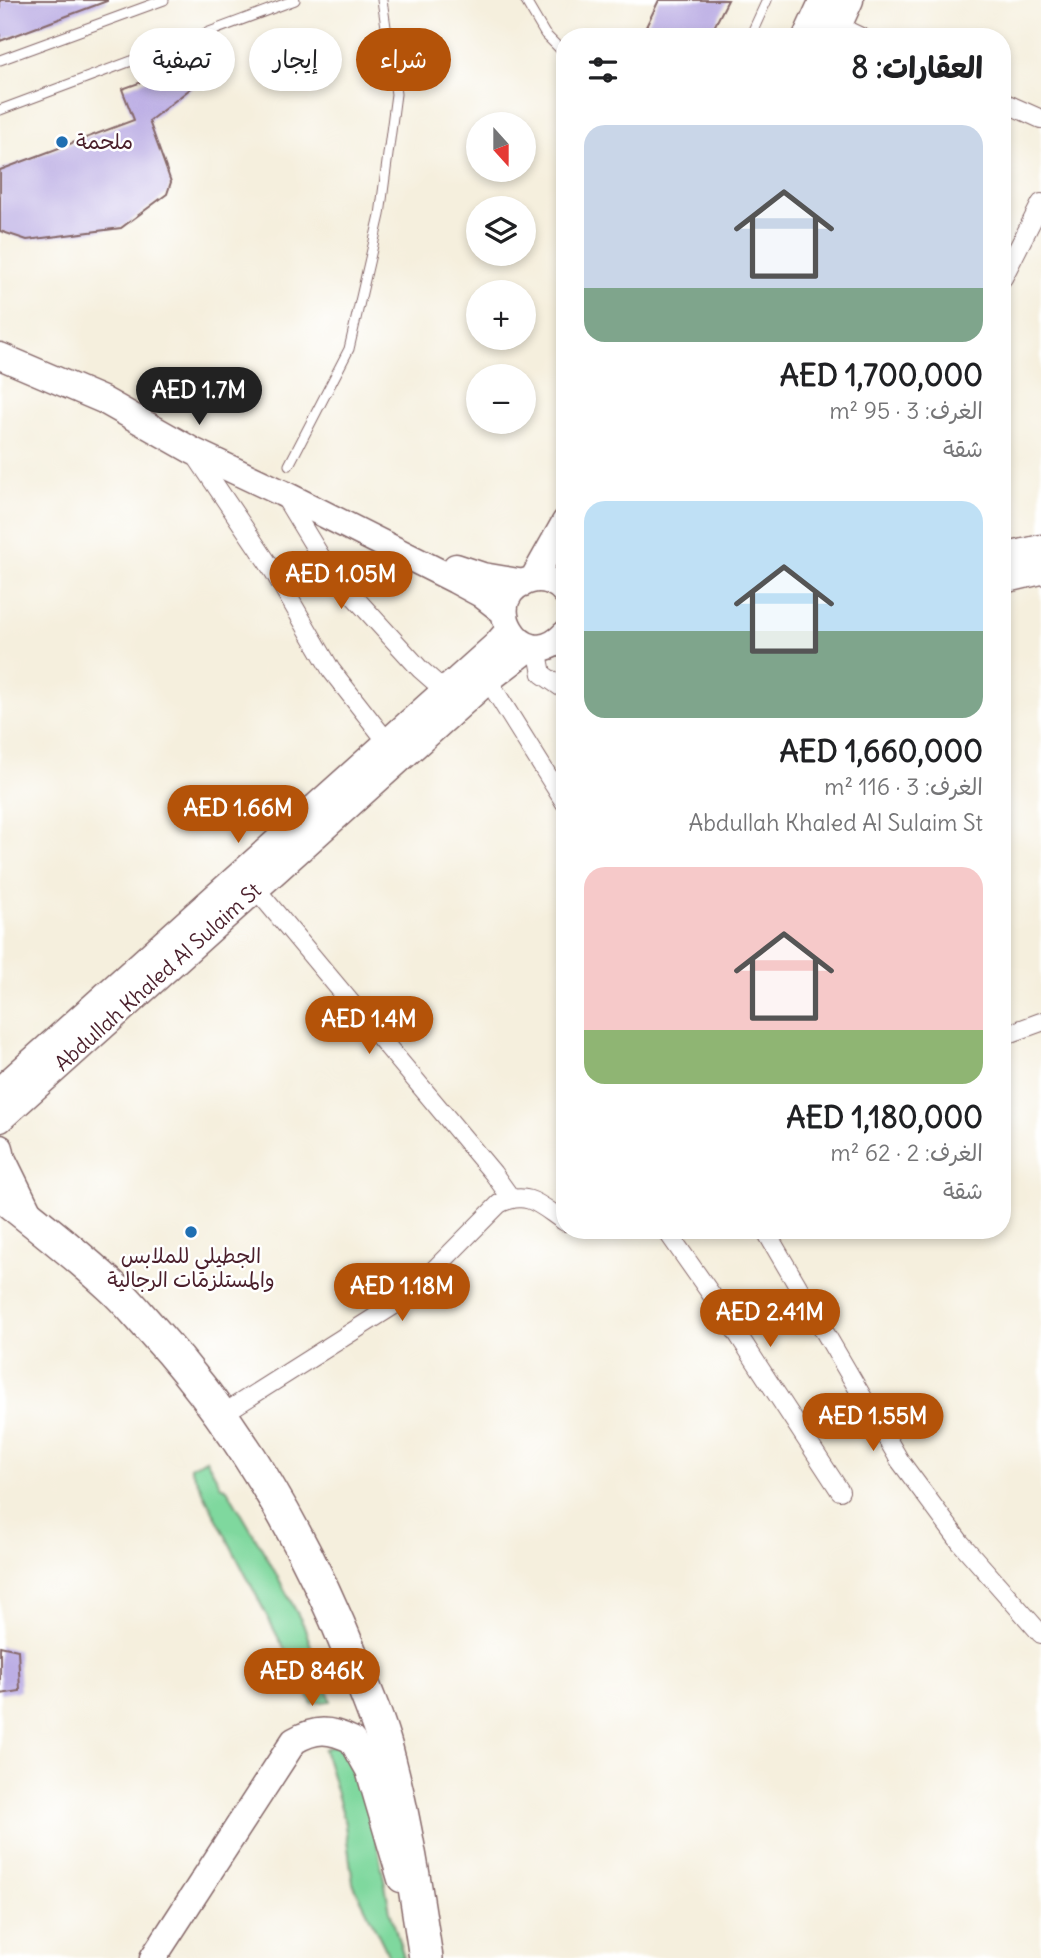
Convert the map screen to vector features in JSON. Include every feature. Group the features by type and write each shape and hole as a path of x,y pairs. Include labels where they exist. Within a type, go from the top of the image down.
{"highway":[{"path":"0,1194 112,1286 177,1357 265,1478 298,1536 324,1588 389,1758 409,1849 425,1958"}],"street":[{"path":"810,28 823,0"},
{"path":"845,28 850,0"},
{"path":"1011,106 1041,119"},
{"path":"1011,262 1041,203"},
{"path":"0,356 103,400 193,451 481,594 522,643 551,644 542,674 556,684"},
{"path":"193,451 274,572 331,670 388,743"},
{"path":"282,493 327,567 420,670 445,691"},
{"path":"529,581 556,537"},
{"path":"378,541 483,576 553,582 556,584"},
{"path":"1011,556 1041,553"},
{"path":"1011,574 1041,553"},
{"name":"Abdullah Khaled Al Sulaim St","path":"1,1114 388,743 496,645 506,621 510,594 529,581"},
{"name":"Abdullah Khaled Al Sulaim St","path":"1,1114 256,890 488,680 551,644"},
{"path":"488,680 556,789"},
{"path":"256,890 511,1198"},
{"path":"1011,1034 1038,1029"},
{"path":"0,1149 32,1218"},
{"path":"221,1415 407,1297 499,1204 524,1196 556,1216"},
{"path":"672,1239 841,1491"},
{"path":"770,1239 900,1461 960,1542 1041,1633"},
{"path":"153,1958 294,1741 309,1732 326,1730 352,1740 369,1770 425,1958"}],"lane":[{"path":"0,60 164,0"},
{"path":"0,110 295,0"},
{"path":"289,465 349,349 380,215 396,94 382,0"},
{"path":"525,0 545,34 556,45"},
{"path":"754,28 767,0"}],"green space":[{"path":"206,1459 221,1486 227,1489 303,1624 331,1701 312,1703 190,1467"},
{"path":"340,1743 368,1796 390,1911 404,1958 390,1958 353,1883 344,1818 324,1749"}],"building":[{"path":"0,0 107,0 107,1 0,41"},
{"path":"659,0 728,0 714,28 645,28"},
{"path":"129,86 129,91 187,91 149,121 171,182 167,194 121,228 27,240 0,231 0,170 134,120 122,89"},
{"path":"0,1646 18,1650 20,1691 0,1694"}],"place":[{"name":"ملحمة","path":"62,142"},
{"name":"الجطيلي للملابس والمستلزمات الرجالية","path":"191,1232"}]}
